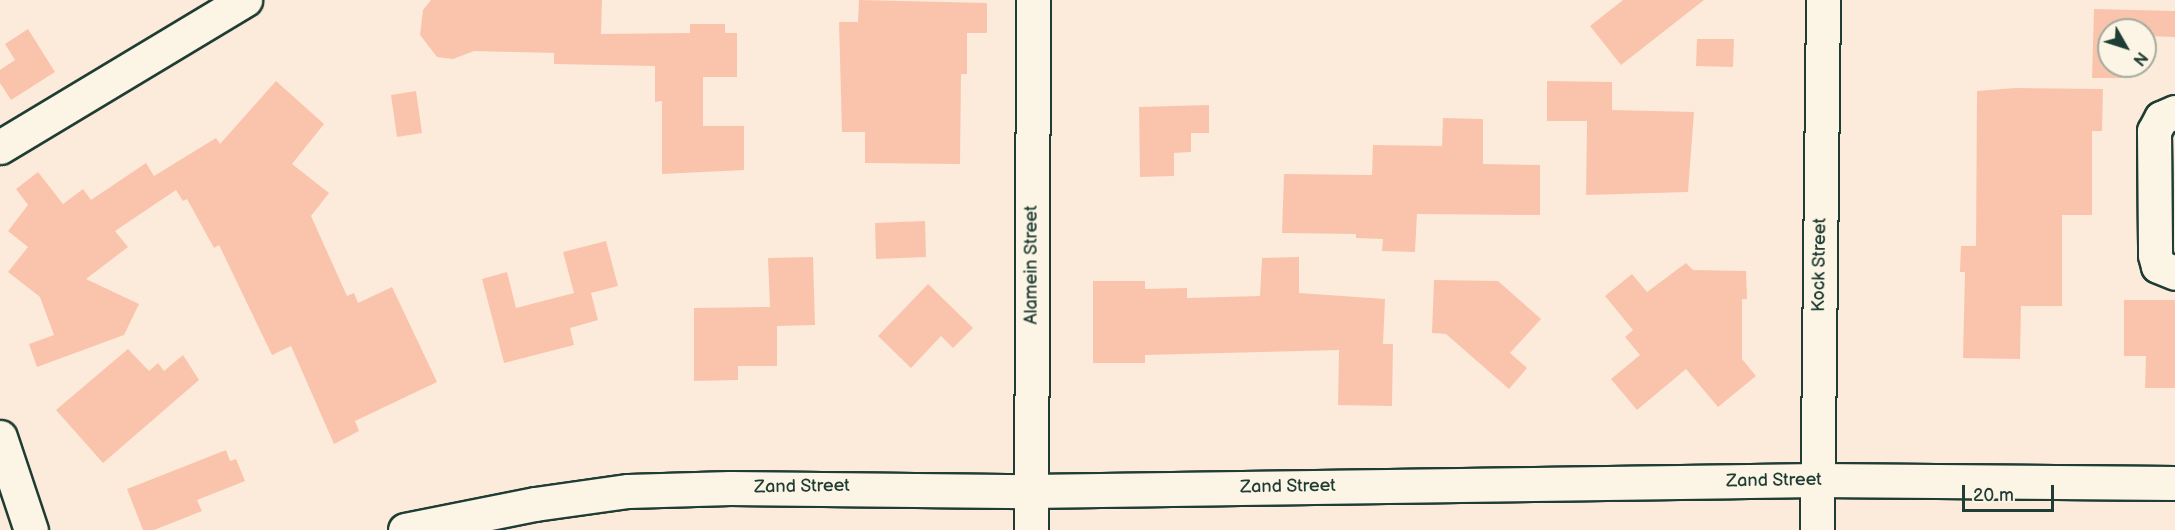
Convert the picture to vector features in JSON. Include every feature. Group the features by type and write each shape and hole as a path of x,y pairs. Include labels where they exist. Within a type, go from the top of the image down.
{"street":[{"path":"0,147 245,0"},
{"name":"Alamein Street","path":"1032,530 1030,491 1033,0"},
{"name":"Kock Street","path":"1817,530 1823,0"},
{"path":"2175,112 2160,118 2154,131 2155,255 2158,266 2175,273"},
{"path":"0,437 31,530"},
{"name":"Zand Street","path":"405,530 535,504 628,491 862,487 1030,491 1817,480 2175,483"}],"building":[{"path":"431,0 602,0 601,34 690,33 690,24 725,24 725,33 737,33 737,77 703,77 703,126 744,126 744,170 662,174 662,101 655,102 655,66 554,64 554,53 474,51 453,59 437,57 420,35 423,10"},
{"path":"859,0 987,3 987,33 967,33 967,74 961,74 960,164 865,163 865,132 842,132 839,22 858,22"},
{"path":"1623,0 1704,0 1621,65 1590,26"},
{"path":"2094,9 2175,11 2175,37 2157,36 2157,18 2097,18 2097,78 2092,78"},
{"path":"28,29 55,72 11,100 0,83 0,70 15,60 5,44"},
{"path":"1697,39 1734,39 1733,67 1696,66"},
{"path":"276,81 324,124 292,164 329,193 311,216 347,296 354,293 358,303 392,287 437,382 355,421 359,431 334,444 291,346 272,355 219,245 214,248 187,199 183,201 176,190 115,231 128,247 86,279 139,304 124,335 37,367 29,344 54,335 40,297 8,272 28,247 8,231 28,205 16,189 38,172 63,204 83,189 91,200 146,163 154,176 216,138 220,144"},
{"path":"1547,81 1612,82 1612,110 1694,112 1688,192 1586,195 1587,121 1547,121"},
{"path":"2015,88 2103,89 2102,131 2092,131 2092,215 2062,215 2062,306 2021,306 2020,359 1963,358 1965,272 1960,272 1961,246 1976,246 1977,91"},
{"path":"416,91 422,133 397,137 391,95"},
{"path":"1209,105 1209,133 1191,133 1191,152 1174,153 1174,176 1140,177 1139,107"},
{"path":"1443,118 1483,119 1483,164 1540,165 1540,215 1417,214 1415,252 1382,251 1383,239 1356,238 1356,234 1282,233 1284,174 1372,175 1373,145 1442,146"},
{"path":"925,221 926,257 876,259 875,223"},
{"path":"606,241 618,286 591,293 598,320 570,328 574,345 504,363 482,279 507,272 516,308 574,293 563,252"},
{"path":"813,257 815,325 777,326 777,366 738,366 738,380 694,381 694,308 770,307 768,258"},
{"path":"1299,257 1299,293 1385,299 1383,344 1393,344 1392,406 1338,405 1339,350 1145,355 1145,363 1093,363 1093,281 1145,281 1145,289 1187,288 1187,298 1260,296 1262,258"},
{"path":"1686,263 1693,270 1746,271 1747,299 1742,299 1742,359 1756,376 1718,407 1686,369 1637,410 1611,379 1640,355 1625,337 1633,330 1605,296 1632,274 1647,292"},
{"path":"1434,280 1498,281 1541,319 1510,353 1527,368 1509,389 1446,334 1432,333"},
{"path":"928,284 973,328 953,348 941,336 911,368 878,336"},
{"path":"2124,300 2175,300 2175,388 2145,388 2146,356 2124,356"},
{"path":"128,349 149,371 158,363 164,371 183,355 199,380 103,463 56,410"},
{"path":"226,450 230,461 236,459 245,481 197,500 202,511 154,530 143,530 127,489"}]}
